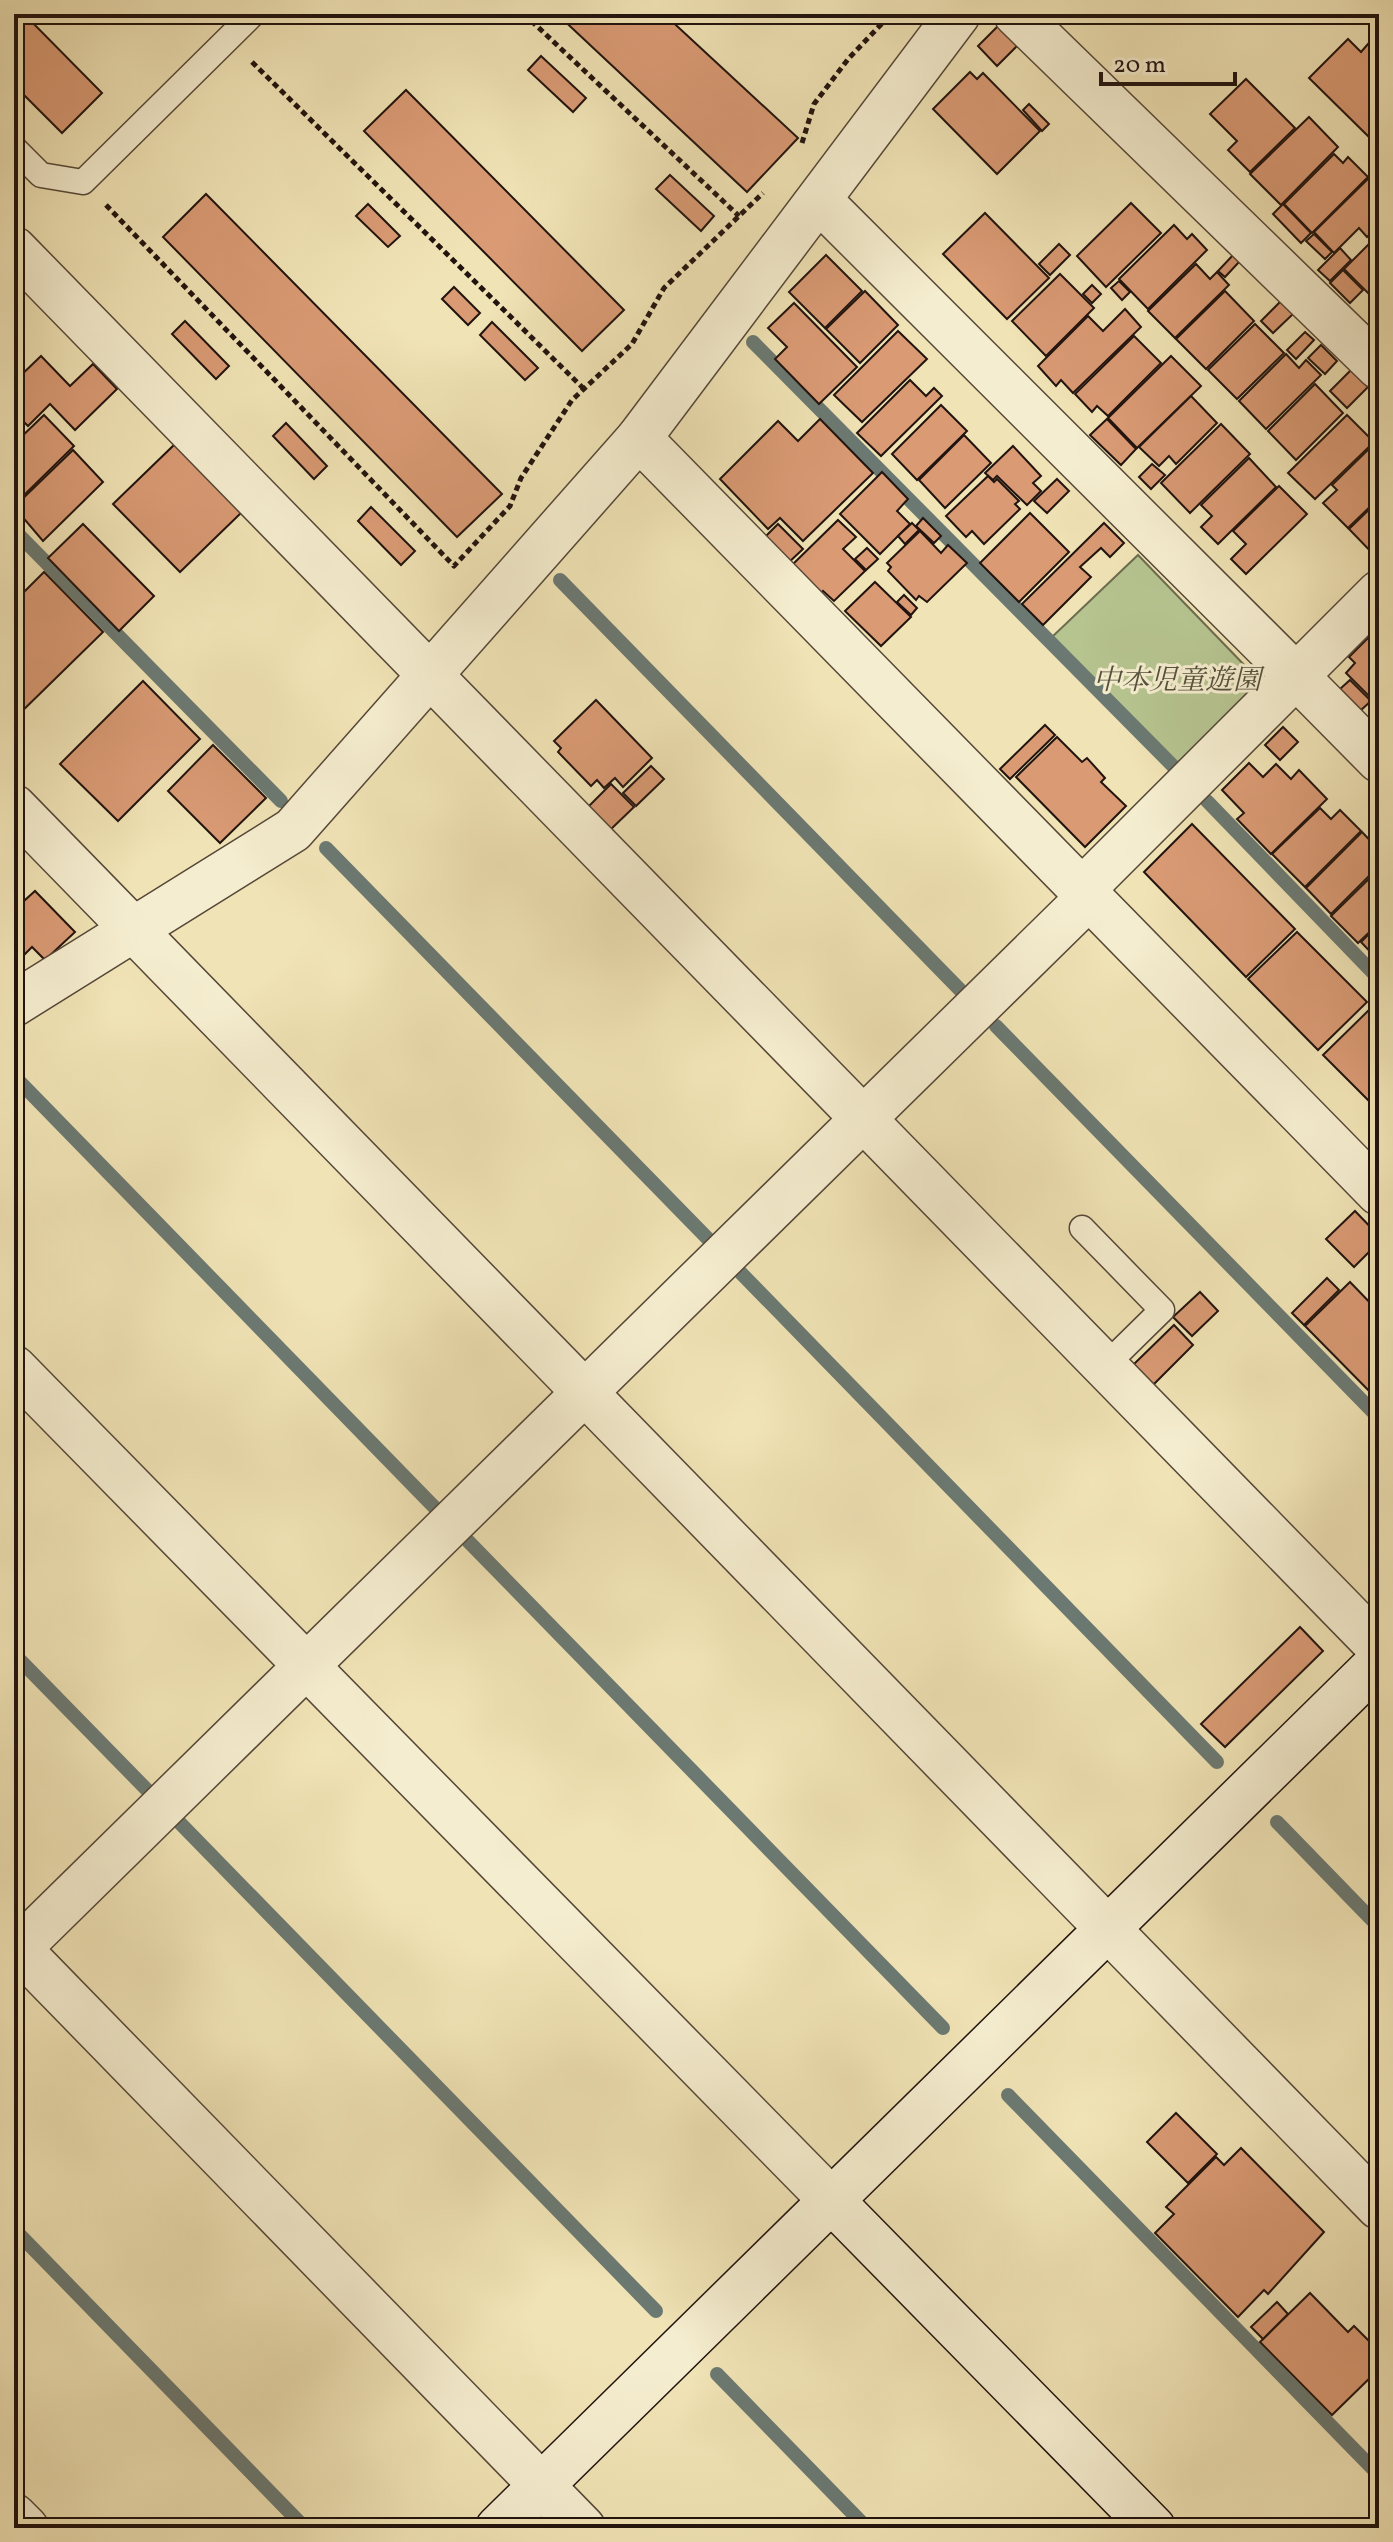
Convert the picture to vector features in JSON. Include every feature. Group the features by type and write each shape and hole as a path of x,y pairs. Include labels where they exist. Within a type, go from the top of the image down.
{"street":[{"path":"14,1004 293,830 639,438 958,14"},
{"path":"1016,14 1379,367"},
{"path":"819,200 1379,760"},
{"path":"14,249 1379,1647"},
{"path":"639,438 1379,1193"},
{"path":"583,2528 15,1949 864,1119 1379,593"},
{"path":"14,807 1379,2207"},
{"path":"14,1368 1153,2528"},
{"path":"498,2528 1379,1662"},
{"path":"14,2516 26,2528"}],"lane":[{"path":"14,148 41,175 83,182 253,14"},
{"path":"1082,1228 1162,1310 1105,1366"}],"path":[{"path":"524,14 739,216"},
{"path":"870,14 881,23"},
{"path":"801,148 814,104 891,14"},
{"path":"229,40 584,389"},
{"path":"83,182 454,566 510,506 521,478 572,400 632,344 664,288 773,184"}],"green space":[{"name":"中本児童遊園","path":"1138,555 1250,671 1249,699 1180,768 1052,637"}],"building":[{"path":"14,14 24,14 102,93 62,133 14,85"},
{"path":"557,14 664,14 798,138 747,192"},
{"path":"1002,22 1021,42 997,66 978,46"},
{"path":"1348,39 1361,52 1368,44 1379,55 1379,126 1368,136 1309,78"},
{"path":"541,56 586,98 573,112 528,70"},
{"path":"970,72 977,79 983,73 1040,131 997,174 933,109"},
{"path":"1246,79 1295,128 1250,172 1228,150 1237,141 1210,114"},
{"path":"406,90 624,310 582,351 364,131"},
{"path":"1029,104 1049,124 1042,131 1023,110"},
{"path":"1309,117 1338,147 1281,205 1250,174"},
{"path":"1334,154 1343,163 1348,157 1368,177 1312,233 1284,204"},
{"path":"1379,168 1379,225 1367,237 1359,228 1334,253 1314,232"},
{"path":"670,175 714,216 701,231 656,189"},
{"path":"206,194 502,494 457,537 163,237"},
{"path":"1131,203 1161,233 1106,287 1077,256"},
{"path":"368,204 400,236 388,247 356,216"},
{"path":"1283,204 1311,233 1301,243 1273,214"},
{"path":"985,213 1049,278 1007,319 943,254"},
{"path":"1174,225 1187,239 1192,234 1207,250 1148,309 1119,279"},
{"path":"1314,234 1332,252 1325,259 1306,241"},
{"path":"1379,234 1379,289 1371,296 1344,269"},
{"path":"1059,244 1070,255 1050,275 1039,264"},
{"path":"1340,248 1351,260 1330,281 1318,270"},
{"path":"1234,254 1240,261 1225,277 1218,271"},
{"path":"826,255 862,291 825,328 789,292"},
{"path":"1196,264 1210,279 1217,272 1229,285 1175,338 1148,311"},
{"path":"1343,270 1363,290 1350,303 1330,283"},
{"path":"1060,274 1094,308 1046,356 1012,321"},
{"path":"1119,281 1130,292 1122,300 1111,288"},
{"path":"1092,285 1101,294 1092,303 1083,294"},
{"path":"454,287 480,313 468,325 442,299"},
{"path":"865,291 898,325 860,363 826,329"},
{"path":"1225,291 1254,321 1206,369 1176,339"},
{"path":"1281,301 1293,314 1273,333 1261,321"},
{"path":"794,303 857,367 819,404 775,359 787,347 768,328"},
{"path":"1125,309 1141,327 1073,393 1061,380 1056,386 1038,366 1088,316 1103,331"},
{"path":"185,321 229,366 216,379 172,334"},
{"path":"492,322 538,368 525,380 480,335"},
{"path":"1255,324 1284,353 1237,399 1208,370"},
{"path":"898,331 927,359 862,422 834,395"},
{"path":"1305,332 1314,340 1296,359 1287,350"},
{"path":"1134,336 1161,363 1108,416 1097,406 1092,412 1075,394"},
{"path":"1321,345 1337,361 1325,374 1308,358"},
{"path":"1286,354 1299,368 1306,360 1321,375 1266,429 1239,401"},
{"path":"41,356 70,386 93,364 117,389 75,430 50,404 28,426 14,412 14,382"},
{"path":"1171,356 1201,386 1137,448 1108,418"},
{"path":"1351,370 1368,387 1347,408 1330,391"},
{"path":"910,380 926,396 934,388 942,396 881,456 857,433"},
{"path":"1315,384 1343,413 1296,460 1268,431"},
{"path":"1191,396 1217,423 1176,464 1169,456 1159,466 1139,447"},
{"path":"941,405 967,431 917,480 892,454"},
{"path":"44,415 74,446 14,505 14,444"},
{"path":"1347,415 1374,442 1315,499 1288,473"},
{"path":"820,419 873,473 803,541 780,518 768,529 720,479 778,421 798,441"},
{"path":"1107,419 1136,449 1121,465 1090,435"},
{"path":"286,423 327,466 314,479 273,436"},
{"path":"1221,424 1250,454 1190,513 1161,483"},
{"path":"964,435 991,463 945,508 919,480"},
{"path":"1376,442 1379,445 1379,498 1348,528 1323,503 1337,490 1332,485"},
{"path":"175,444 242,512 180,572 113,504"},
{"path":"1013,446 1041,476 1033,483 1041,491 1027,505 997,476 993,480 985,473"},
{"path":"73,450 103,482 43,541 14,507"},
{"path":"1249,458 1276,487 1218,544 1201,527 1212,516 1201,505"},
{"path":"1152,464 1165,475 1151,489 1139,477"},
{"path":"882,472 908,499 897,511 910,524 880,554 840,514"},
{"path":"988,476 994,482 997,479 1019,501 1015,504 1020,509 984,544 972,531 966,537 946,516"},
{"path":"1057,479 1069,491 1047,513 1034,501"},
{"path":"1279,486 1307,514 1246,574 1231,559 1246,544 1233,531"},
{"path":"1379,500 1379,560 1349,529"},
{"path":"371,507 415,551 401,565 358,521"},
{"path":"1030,513 1069,552 1019,602 980,563"},
{"path":"923,518 941,536 934,543 916,526"},
{"path":"838,520 856,537 843,549 865,571 834,601 823,591 819,596 790,567"},
{"path":"912,523 919,530 905,544 898,536"},
{"path":"1104,523 1124,543 1110,557 1101,548 1080,567 1091,577 1043,625 1022,604"},
{"path":"83,524 154,596 119,631 48,558"},
{"path":"778,524 803,549 787,564 763,539"},
{"path":"920,531 941,553 948,545 967,563 927,602 919,596 916,600 888,571 891,567 887,563"},
{"path":"867,548 878,559 866,570 855,559"},
{"path":"44,572 103,632 14,719 14,602"},
{"path":"875,582 911,617 881,646 845,611"},
{"path":"904,595 917,608 911,615 897,602"},
{"path":"1379,627 1379,706 1346,673 1355,663 1349,657"},
{"path":"1350,680 1371,701 1361,710 1340,689"},
{"path":"143,681 200,739 118,821 60,764"},
{"path":"596,700 652,758 623,787 615,778 604,788 597,780 591,786 558,752 561,748 554,741"},
{"path":"1045,725 1055,735 1010,779 1000,769"},
{"path":"1283,727 1298,742 1280,760 1265,745"},
{"path":"1057,737 1082,762 1087,758 1105,778 1101,782 1126,806 1085,847 1016,777"},
{"path":"213,745 266,798 220,843 168,791"},
{"path":"1249,763 1263,777 1276,764 1291,779 1299,770 1327,799 1271,854 1237,819 1244,813 1222,790"},
{"path":"651,766 664,779 636,806 623,793"},
{"path":"611,784 634,807 609,831 587,808"},
{"path":"1320,808 1331,819 1340,810 1361,831 1305,887 1272,854"},
{"path":"1192,824 1295,929 1246,977 1144,872"},
{"path":"1362,832 1379,850 1379,866 1331,914 1306,888"},
{"path":"1379,869 1379,923 1358,943 1331,916"},
{"path":"14,888 25,900 35,891 75,932 45,960 32,947 14,965"},
{"path":"1379,924 1379,961 1361,942"},
{"path":"1297,932 1367,1002 1318,1050 1248,979"},
{"path":"1371,1008 1379,1016 1379,1111 1323,1055"},
{"path":"1355,1211 1379,1236 1379,1242 1354,1267 1326,1239"},
{"path":"1327,1278 1339,1290 1304,1325 1292,1313"},
{"path":"1350,1282 1379,1312 1379,1401 1305,1326"},
{"path":"1200,1292 1218,1311 1192,1336 1173,1317"},
{"path":"1174,1325 1193,1345 1153,1385 1133,1365"},
{"path":"1300,1627 1323,1651 1225,1747 1201,1724"},
{"path":"1176,2113 1217,2154 1188,2183 1147,2142"},
{"path":"1241,2148 1324,2232 1268,2294 1264,2290 1238,2317 1155,2233 1174,2214 1166,2207 1216,2157 1224,2165"},
{"path":"1310,2293 1348,2332 1354,2326 1379,2351 1379,2369 1332,2415 1260,2342"},
{"path":"1277,2302 1288,2314 1263,2339 1251,2327"}],"waterway":[{"path":"753,342 1176,769"},
{"path":"14,530 281,801"},
{"path":"560,580 965,995"},
{"path":"1207,801 1379,979"},
{"path":"326,848 712,1243"},
{"path":"996,1026 1379,1418"},
{"path":"14,1076 439,1512"},
{"path":"741,1273 1217,1762"},
{"path":"468,1541 943,2028"},
{"path":"14,1654 149,1792"},
{"path":"179,1822 656,2311"},
{"path":"1277,1822 1379,1927"},
{"path":"1008,2095 1379,2475"},
{"path":"14,2229 305,2528"},
{"path":"717,2374 867,2528"}]}
